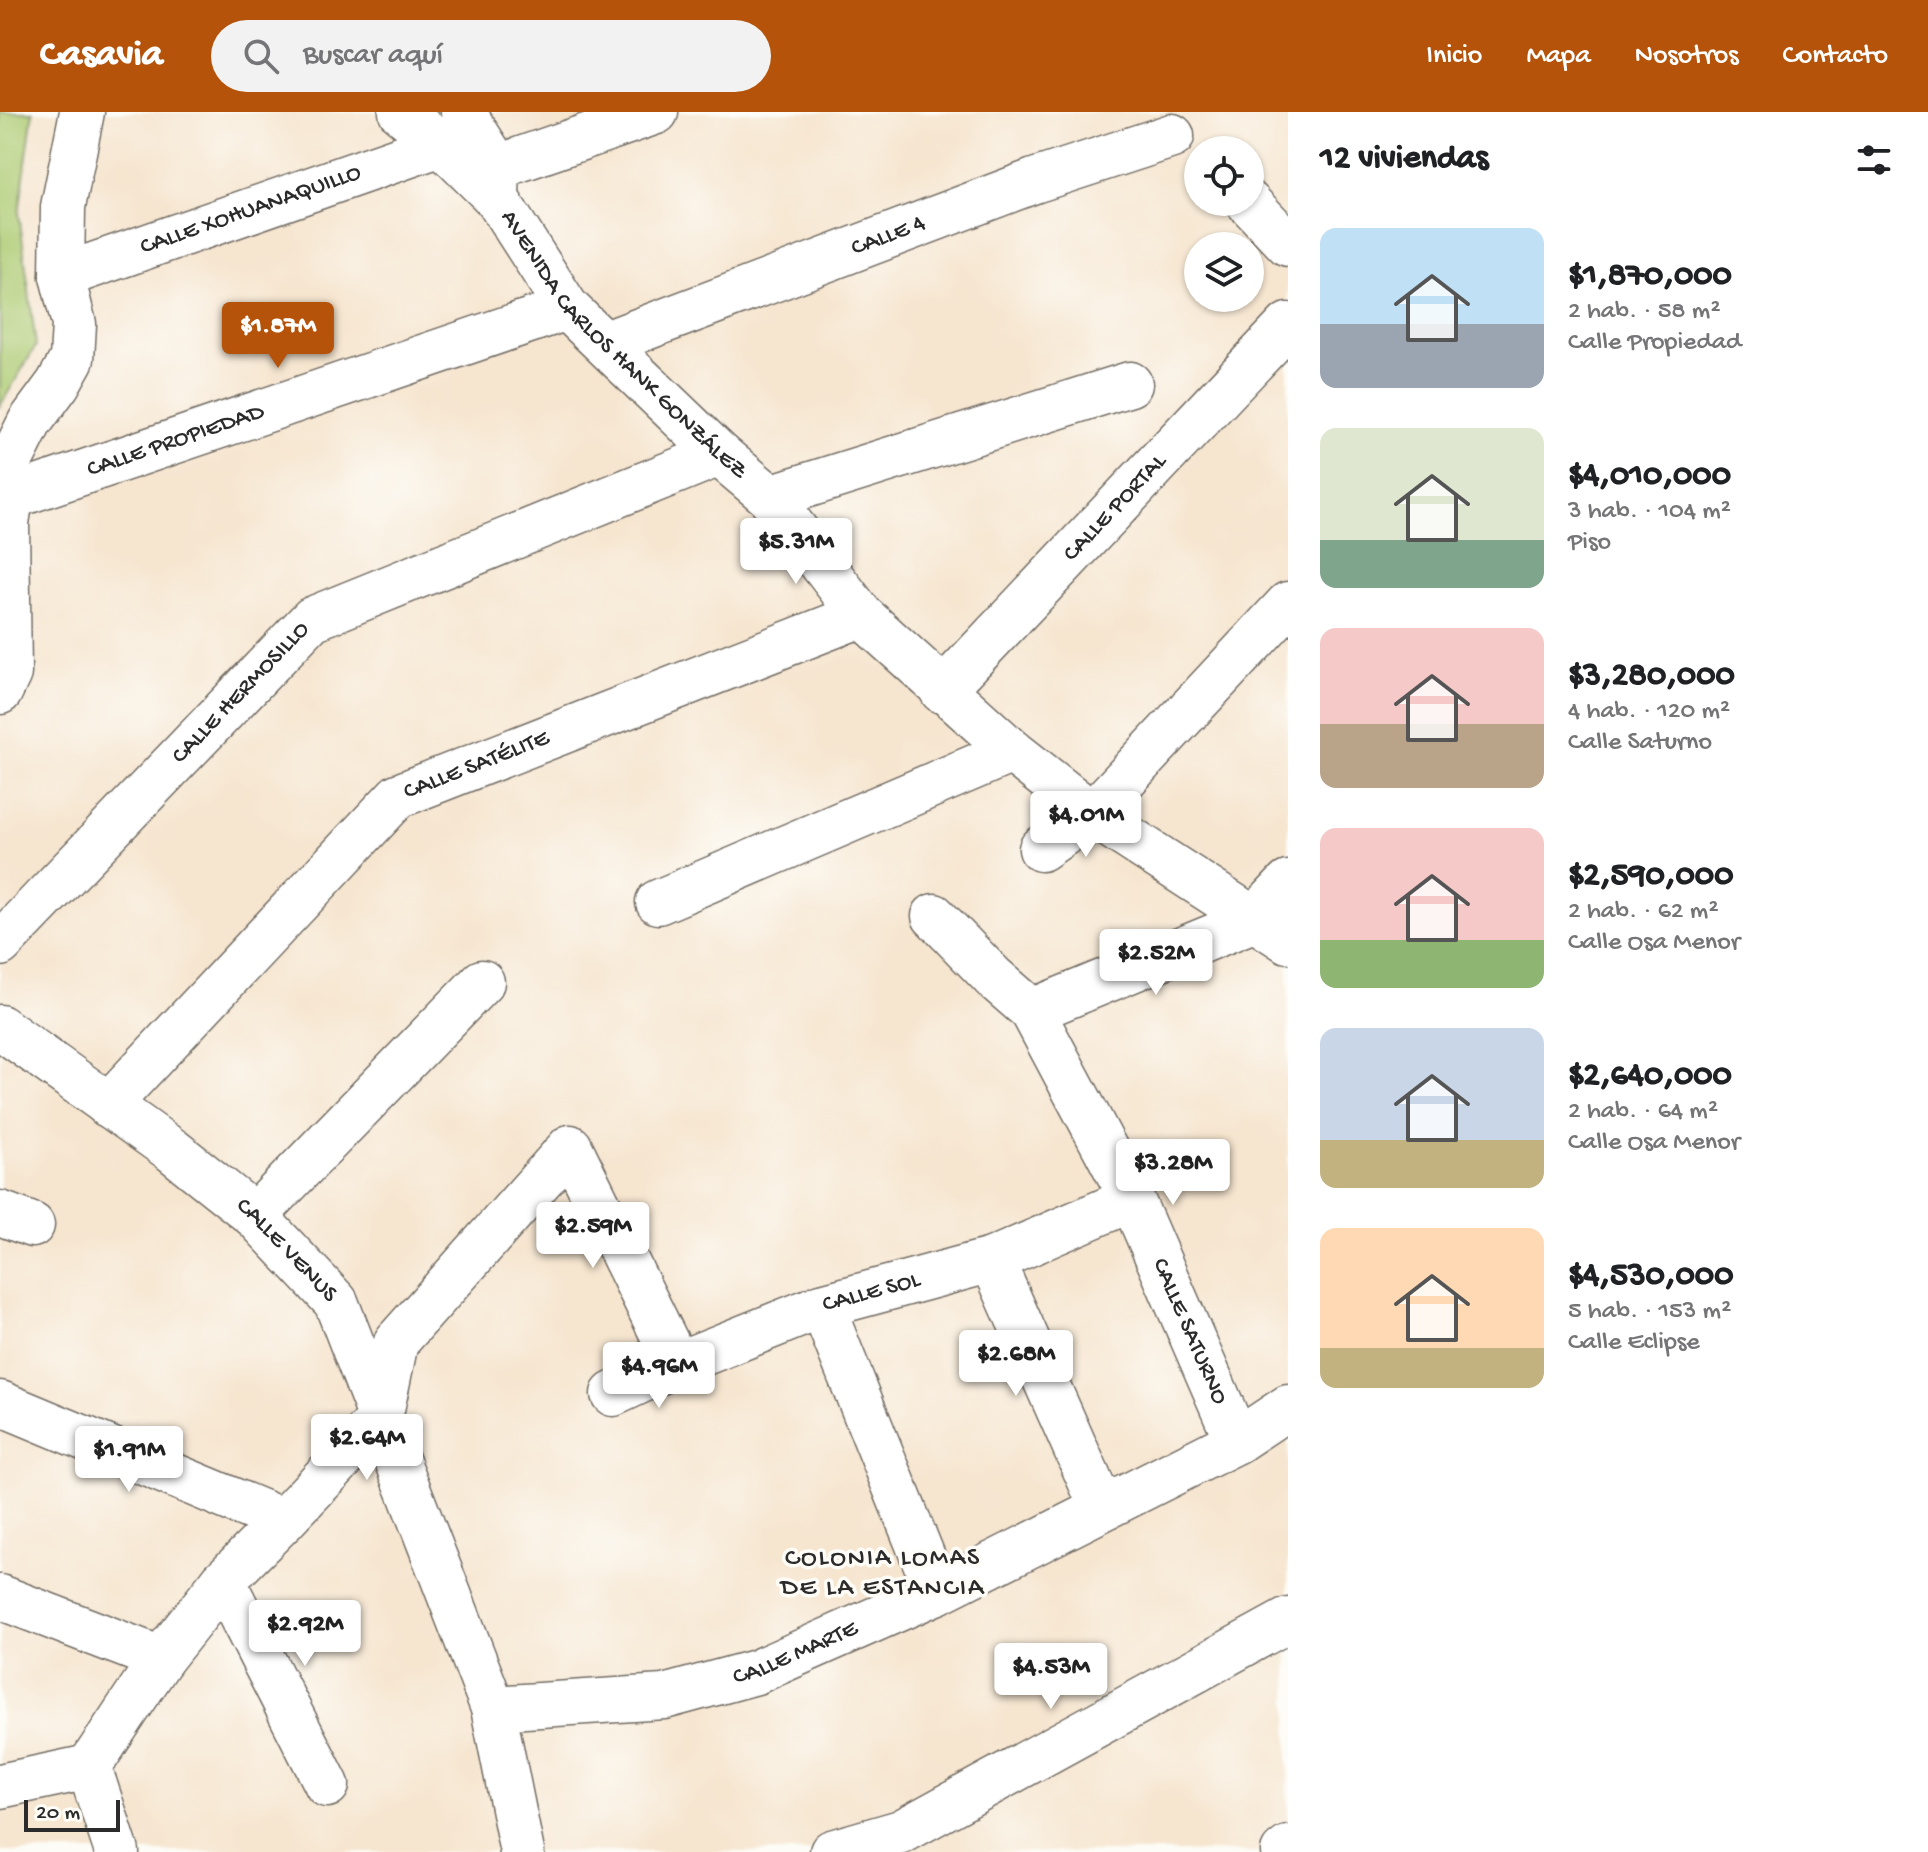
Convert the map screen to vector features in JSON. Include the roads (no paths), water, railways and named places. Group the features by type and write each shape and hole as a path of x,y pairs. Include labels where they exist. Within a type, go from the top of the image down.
{"street":[{"path":"0,692 9,673 7,523 11,497 10,462 30,422 72,359 74,324 62,276 63,207 82,112"},
{"path":"401,112 452,128"},
{"path":"497,183 656,112"},
{"name":"CALLE XOHUANAQUILLO","path":"62,276 452,128"},
{"name":"AVENIDA CARLOS HANK GONZÁLEZ","path":"452,128 497,183 567,308 719,454 770,497 861,615 942,691 1092,814 1270,930"},
{"name":"CALLE 4","path":"606,343 1034,181 1182,134"},
{"path":"1261,216 1288,244"},
{"name":"CALLE PROPIEDAD","path":"11,497 567,308"},
{"name":"CALLE PORTAL","path":"942,691 1288,325"},
{"path":"770,497 1130,384"},
{"name":"CALLE HERMOSILLO","path":"0,944 312,619 719,454"},
{"path":"1041,849 1092,814 1288,604"},
{"name":"CALLE SATÉLITE","path":"108,1105 398,796 861,615"},
{"path":"658,902 1012,751"},
{"path":"934,916 993,977 1032,1011 1270,930 1288,883"},
{"path":"255,1216 482,982"},
{"name":"CALLE SATURNO","path":"1032,1011 1132,1199 1237,1441"},
{"name":"CALLE VENUS","path":"0,1027 172,1150 255,1216 336,1302 493,1708 522,1852"},
{"path":"0,1786 89,1767 161,1659 223,1581 380,1419 396,1342 570,1147 677,1364"},
{"name":"CALLE SOL","path":"613,1394 677,1364 822,1306 992,1260 1132,1199"},
{"path":"992,1260 1102,1508"},
{"path":"822,1306 937,1592"},
{"path":"0,1403 283,1521"},
{"name":"CALLE MARTE","path":"493,1708 664,1697 756,1672 937,1592 1237,1441 1288,1407"},
{"path":"223,1581 327,1785"},
{"path":"0,1597 161,1659"},
{"path":"832,1852 901,1832 1288,1620"},
{"path":"89,1767 117,1852"},
{"path":"1283,1852 1288,1848"}],"district":[{"name":"COLONIA LOMAS DE LA ESTANCIA","path":"883,1574"}]}
